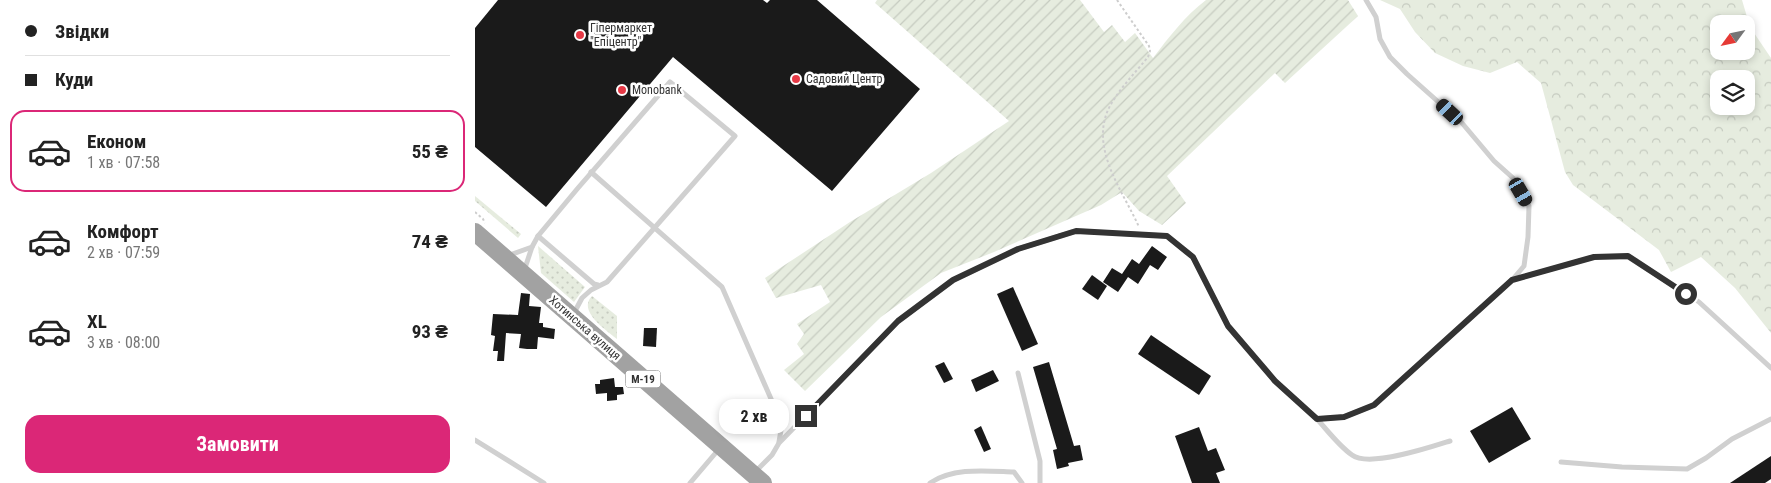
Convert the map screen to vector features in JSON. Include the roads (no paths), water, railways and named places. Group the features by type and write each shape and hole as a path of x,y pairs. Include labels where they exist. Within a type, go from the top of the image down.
{"highway":[{"name":"Хотинська вулиця","path":"475,232 758,479"}],"lane":[{"path":"1317,419 1344,417 1374,405 1512,280 1524,266 1528,237 1529,206 1513,178 1494,161 1462,122 1407,74 1391,57 1380,39 1375,17 1366,0"},
{"path":"523,274 528,264 532,247 538,236 670,82 735,136 607,282 598,285 582,298 572,317"},
{"path":"591,172 722,287 782,424 779,443"},
{"path":"758,479 779,443 898,321 953,280 1018,249 1076,231 1167,236 1193,257 1228,326 1275,381 1317,419 1353,457 1367,459 1408,454 1450,440"},
{"path":"538,236 594,284 598,285"},
{"path":"503,256 532,247"},
{"path":"1512,280 1594,257 1628,256 1699,302 1771,368"},
{"path":"1019,373 1040,461 1041,483"},
{"path":"1561,462 1622,467 1687,469 1732,439 1771,419"},
{"path":"475,440 544,483"},
{"path":"690,483 721,446"},
{"path":"930,483 939,477 971,471 1014,472 1023,483"}],"place":[{"name":"Гіпермаркет \"Епіцентр\"","path":"580,35"},
{"name":"Садовий Центр","path":"796,79"},
{"name":"Monobank","path":"622,90"}]}
